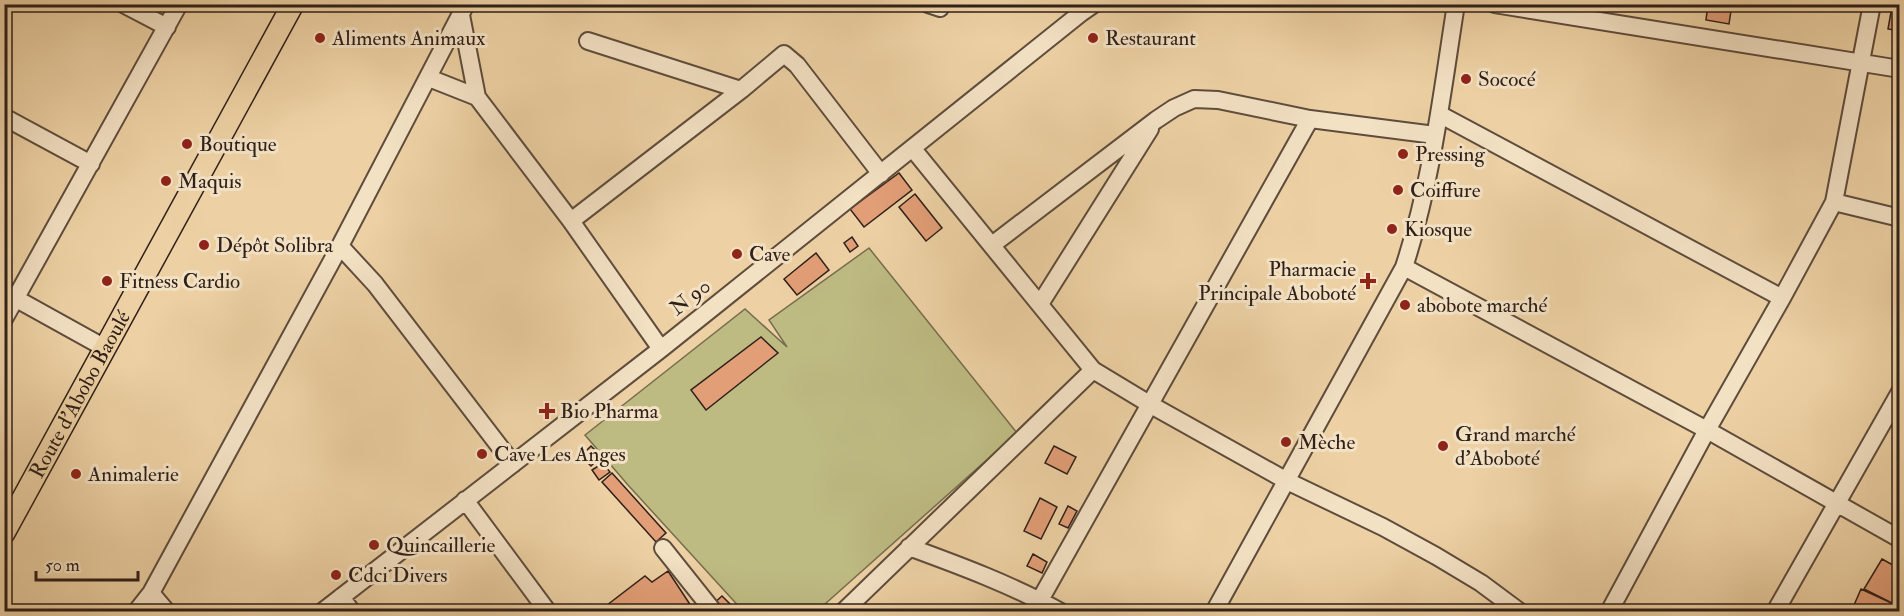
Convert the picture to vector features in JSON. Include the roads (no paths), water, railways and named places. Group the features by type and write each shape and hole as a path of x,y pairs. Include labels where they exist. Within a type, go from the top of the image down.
{"main road":[{"name":"Route d'Abobo Baoulé","path":"4,533 293,4"}],"street":[{"path":"123,4 167,27"},
{"path":"4,319 10,295 91,164 179,4"},
{"path":"1214,612 1404,267 1417,228 1439,114 1456,4"},
{"path":"1494,4 1899,69"},
{"path":"1609,612 1834,202 1872,4"},
{"name":"N 90","path":"322,612 660,349 1087,7"},
{"path":"136,612 152,593 340,246 464,10"},
{"path":"464,10 477,97 571,221 660,349"},
{"path":"588,41 741,90"},
{"path":"571,221 784,54 796,65 881,174"},
{"path":"429,78 477,97"},
{"path":"992,245 1155,120 1194,99 1218,99 1310,118 1435,135"},
{"path":"1439,114 1782,298"},
{"path":"4,117 91,164"},
{"path":"1040,600 1310,118"},
{"path":"1041,304 1155,120"},
{"path":"912,149 1093,370 1287,481 1383,527 1436,556 1481,583 1520,612"},
{"path":"1834,202 1899,218"},
{"path":"340,246 375,284 513,464"},
{"path":"1404,267 1707,430 1899,539"},
{"path":"10,295 105,348"},
{"path":"843,612 1093,370"},
{"path":"1775,612 1899,392"},
{"path":"465,500 548,612"},
{"path":"909,547 959,564 1040,600 1061,612"},
{"path":"663,548 714,612"},
{"path":"152,593 167,612"},
{"path":"341,597 352,612"}],"place":[{"name":"Aliments Animaux","path":"320,38"},
{"name":"Restaurant","path":"1093,38"},
{"name":"Sococé","path":"1466,79"},
{"name":"Boutique","path":"187,144"},
{"name":"Pressing","path":"1403,154"},
{"name":"Maquis","path":"166,181"},
{"name":"Coiffure","path":"1398,190"},
{"name":"Kiosque","path":"1392,229"},
{"name":"Dépôt Solibra","path":"204,245"},
{"name":"Cave","path":"737,254"},
{"name":"Fitness Cardio","path":"107,281"},
{"name":"Pharmacie Principale Aboboté","path":"1368,281"},
{"name":"abobote marché","path":"1405,305"},
{"name":"Bio Pharma","path":"547,411"},
{"name":"Mèche","path":"1286,442"},
{"name":"Grand marché d’Aboboté","path":"1443,446"},
{"name":"Cave Les Anges","path":"482,454"},
{"name":"Animalerie","path":"76,474"},
{"name":"Quincaillerie","path":"374,545"},
{"name":"Cdci Divers","path":"336,575"}]}
